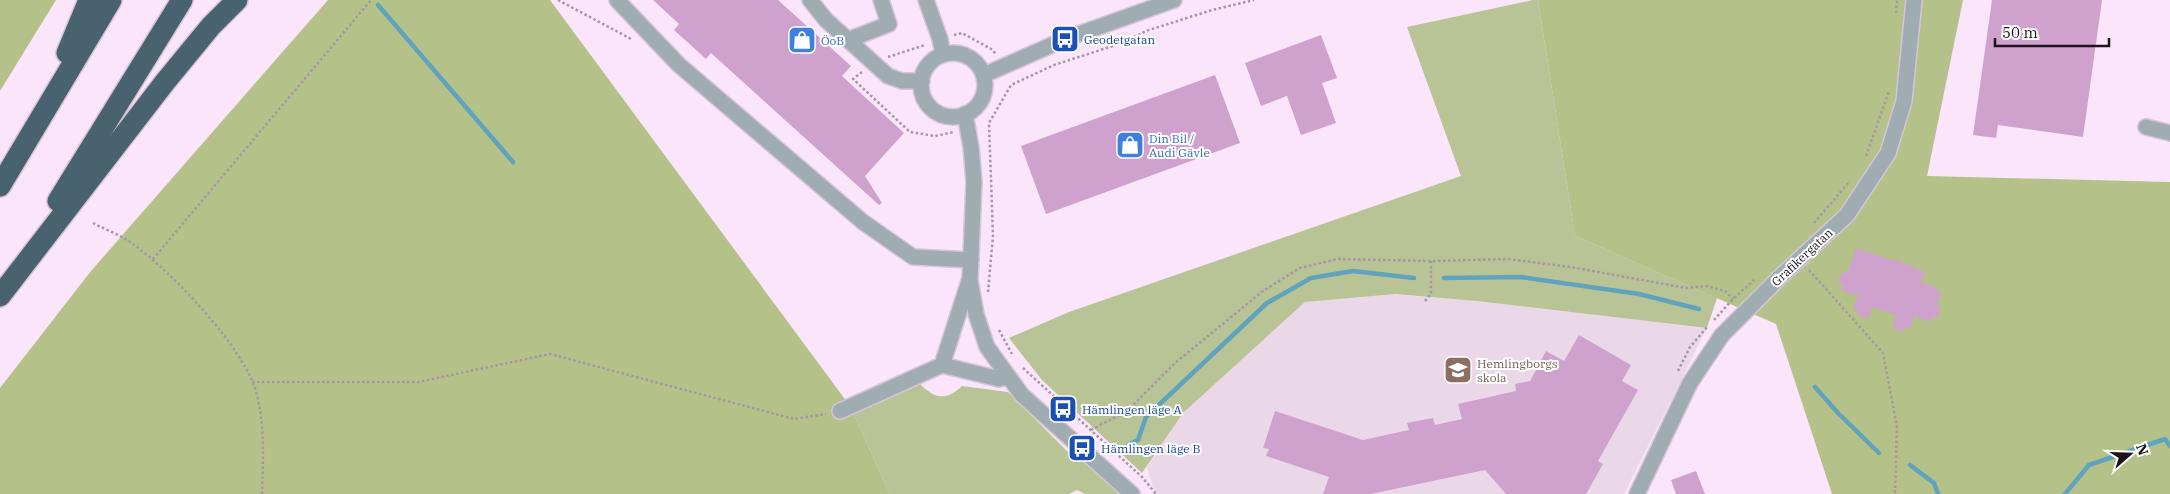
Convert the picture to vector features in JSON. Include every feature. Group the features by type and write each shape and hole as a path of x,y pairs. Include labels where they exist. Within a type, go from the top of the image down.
{"highway":[{"path":"41,116 89,0"},
{"path":"0,186 111,0"},
{"path":"0,296 182,0"},
{"path":"0,296 165,82 211,26 237,0"}],"street":[{"path":"617,0 679,65 863,222 914,257 972,260"},
{"path":"810,0 826,20 888,76 902,81 922,81"},
{"path":"848,40 889,24 881,0"},
{"path":"926,0 940,39 943,54"},
{"path":"984,75 1065,39 1174,0"},
{"name":"Grafikergatan","path":"1637,494 1690,383 1722,335 1799,259 1847,215 1888,153 1904,101 1914,0"},
{"path":"953,52 963,54 979,66 984,75 984,94 980,103 965,114 946,116 938,112 925,99 922,81 928,64 943,54 953,52"},
{"path":"942,365 970,280 972,260 974,182 969,130 965,114"},
{"path":"2146,127 2170,133"},
{"path":"970,280 976,314 987,347 1007,377 1022,395 1132,494"},
{"path":"840,412 942,365 999,379 1007,377"}],"path":[{"path":"153,260 371,0"},
{"path":"558,0 636,42"},
{"path":"988,299 993,236 989,123 1011,85 1054,65 1122,43 1146,31 1212,10 1254,0"},
{"path":"1896,16 1897,0"},
{"path":"872,63 853,79 910,132 935,136 969,130 989,123"},
{"path":"1864,164 1890,84"},
{"path":"1811,227 1852,178"},
{"path":"93,223 131,243 153,260 193,299 245,364 257,395 263,442 262,494"},
{"path":"1799,259 1883,353 1897,426 1894,494"},
{"path":"1091,430 1127,411 1175,363 1255,297 1300,268 1337,260 1517,260 1571,267 1686,288 1707,286 1725,291 1733,299"},
{"path":"1425,301 1431,294 1431,261"},
{"path":"1678,373 1690,347 1733,299 1754,279"},
{"path":"994,322 1013,355"},
{"path":"252,382 418,382 550,354 794,419 840,412"},
{"path":"1018,364 1142,477 1156,494"}],"shaded area":[{"name":"Hemlingborgs skola","path":"1391,294 1477,301 1707,328 1624,494 1155,494 1147,467 1183,413 1305,302"}],"green space":[{"path":"0,0 56,0 0,91"},
{"path":"328,0 550,0 850,406 890,494 0,494 0,388 91,271"},
{"path":"1538,0 1575,236 1717,298 1707,328 1477,301 1395,294 1305,302 1183,413 1142,473 1042,380 1009,338 1069,312 1461,176 1407,27"},
{"path":"1538,0 1963,0 1927,176 2170,182 2170,494 1832,494 1776,324 1575,236"},
{"path":"914,378 925,389 936,396 948,395 962,386 1008,392 1075,459 1080,452 1122,494 1085,494 1077,490 1069,494 890,494 850,406"}],"building":[{"path":"653,0 778,0 851,66 842,76 904,133 865,176 882,203 879,205 711,53 706,59 674,30 679,24"},
{"path":"1992,0 2102,0 2083,137 1998,125 1996,138 1973,135"},
{"path":"1321,35 1337,78 1322,83 1336,123 1301,135 1287,96 1261,106 1245,63"},
{"name":"Din Bil / Audi Gävle","path":"1215,75 1240,143 1046,214 1021,146"},
{"path":"1856,248 1894,261 1895,259 1925,272 1921,282 1938,288 1937,292 1941,294 1937,305 1941,306 1937,318 1933,317 1931,322 1914,316 1910,329 1905,327 1903,332 1892,328 1896,315 1872,307 1868,319 1857,315 1858,311 1853,309 1858,296 1841,290 1843,285 1838,284 1842,272 1847,273"},
{"path":"1579,335 1631,365 1622,381 1638,390 1598,461 1603,464 1586,494 1506,494 1485,470 1371,494 1323,494 1329,477 1266,456 1269,449 1263,448 1275,411 1363,440 1409,430 1407,423 1433,418 1435,425 1462,419 1458,404 1516,391 1515,384 1530,381 1546,351 1564,361"},
{"path":"1696,471 1705,494 1676,494 1671,480"}],"waterway":[{"path":"378,5 513,162"},
{"path":"1128,445 1138,440 1146,417 1267,303 1311,278 1353,271 1414,278"},
{"path":"1444,278 1520,277 1639,294 1699,309"},
{"path":"1815,387 1838,413 1879,453"},
{"path":"2065,494 2089,465 2165,439 2170,446"},
{"path":"1910,465 1934,483 1938,494"}],"place":[{"name":"Geodetgatan","path":"1065,39"},
{"name":"ÖoB","path":"802,40"},
{"name":"Din Bil / Audi Gävle","path":"1130,145"},
{"name":"Hemlingborgs skola","path":"1458,370"},
{"name":"Hämlingen läge A","path":"1063,409"},
{"name":"Hämlingen läge B","path":"1082,448"}]}
